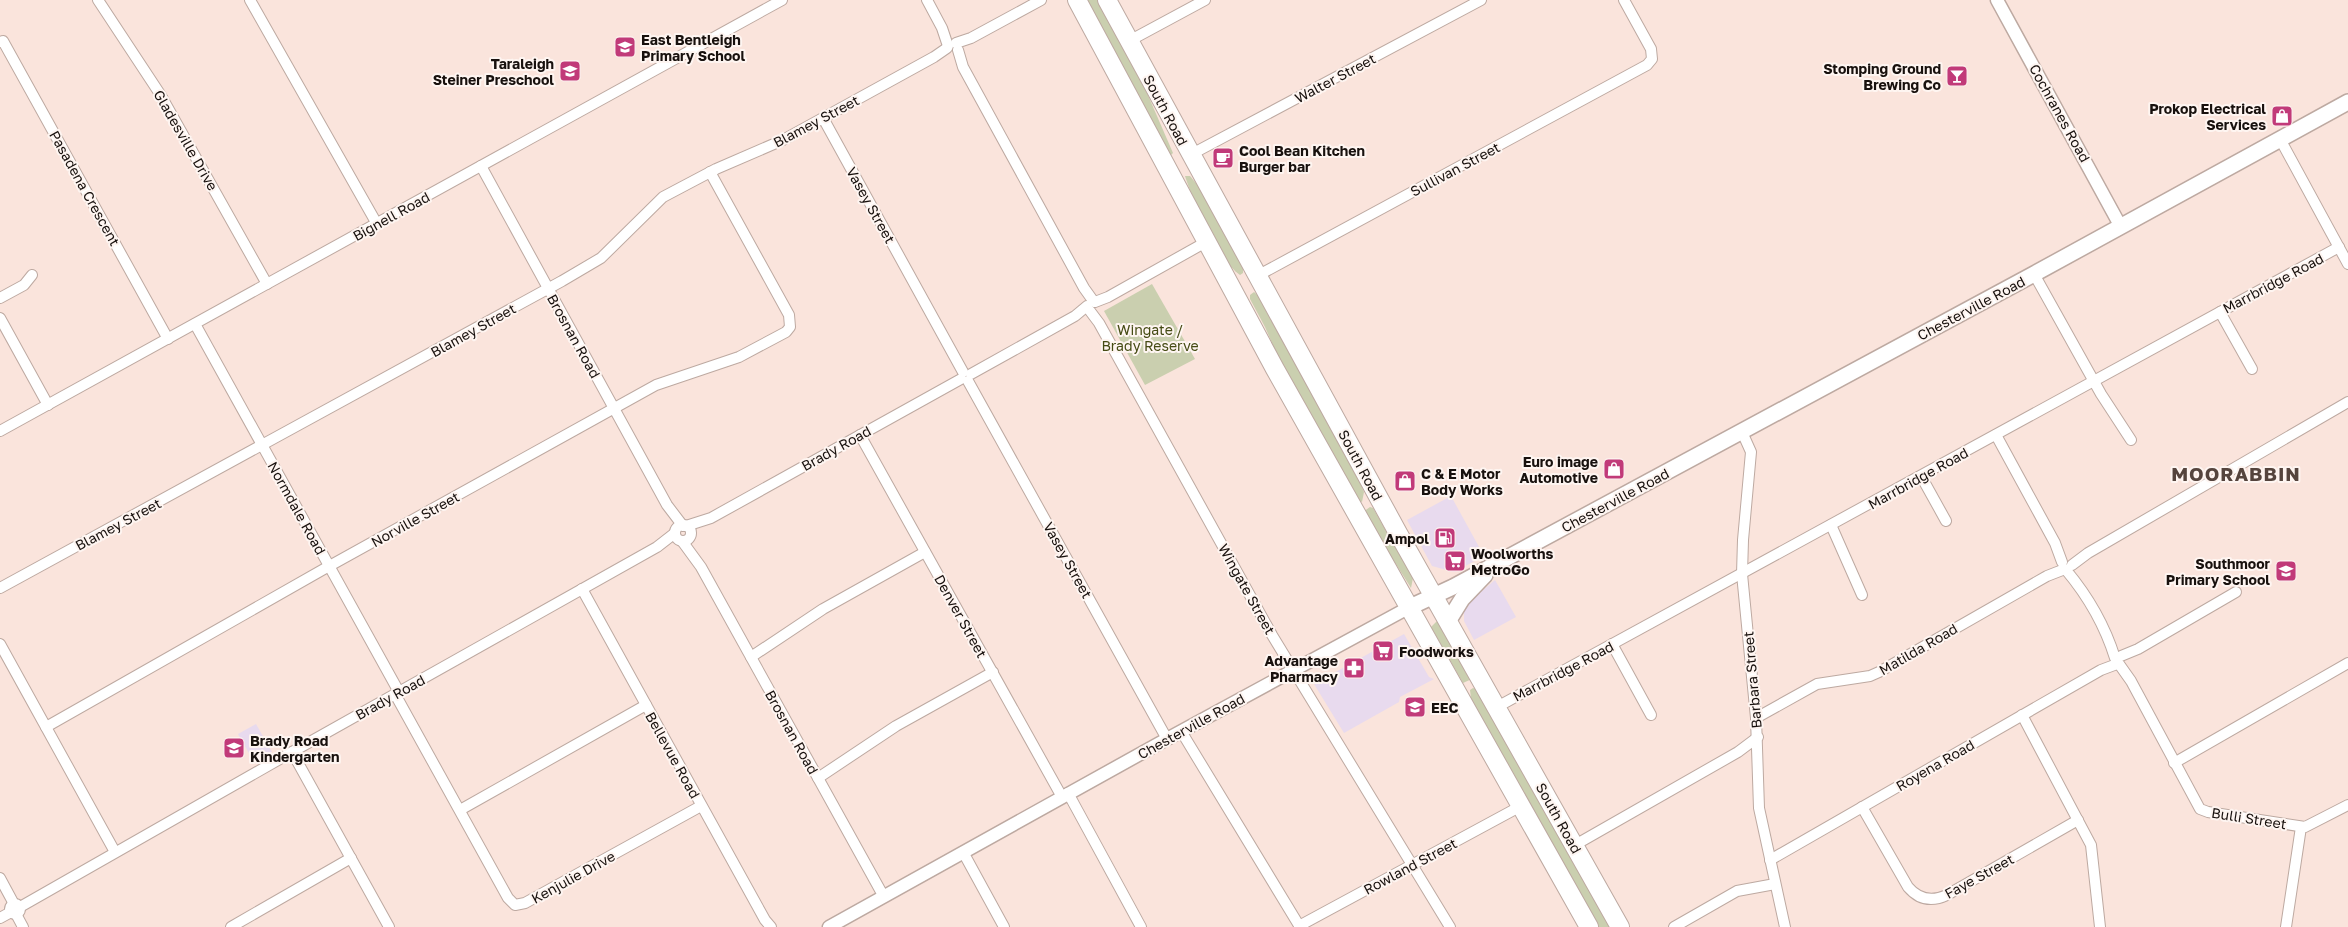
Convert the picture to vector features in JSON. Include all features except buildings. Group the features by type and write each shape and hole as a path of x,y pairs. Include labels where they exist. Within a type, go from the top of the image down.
{"highway":[{"name":"South Road","path":"1077,0 1232,290 1354,511 1589,927"},
{"name":"South Road","path":"1107,0 1378,497 1449,620 1620,927"},
{"path":"1166,168 1190,155"},
{"path":"1232,290 1256,276"},
{"path":"1354,511 1378,497"},
{"path":"1456,691 1480,677"}],"main road":[{"name":"Chesterville Road","path":"1408,608 1497,564 2121,227 2348,102"},
{"path":"1449,620 1462,599 1497,564"}],"street":[{"name":"Gladesville Drive","path":"98,0 160,94 267,284"},
{"path":"250,0 377,224"},
{"path":"759,0 764,10"},
{"name":"Bignell Road","path":"0,432 782,0"},
{"name":"Wingate Street","path":"926,0 1084,288 1100,323 1293,670 1450,927"},
{"name":"Blamey Street","path":"0,588 601,258 663,198 710,172 783,140 1041,0"},
{"path":"1129,41 1204,0"},
{"name":"Walter Street","path":"1190,155 1481,0"},
{"name":"Sullivan Street","path":"1256,276 1643,68 1652,59 1650,46 1624,0"},
{"name":"Cochranes Road","path":"1998,0 2121,227"},
{"name":"Pasadena Crescent","path":"0,42 3,41 168,339"},
{"name":"Vasey Street","path":"823,118 1167,739"},
{"path":"2280,139 2348,264"},
{"name":"Brosnan Road","path":"481,166 884,897"},
{"name":"Norville Street","path":"46,727 330,566 666,381 739,357 782,334 790,326 789,315 710,172"},
{"name":"Brady Road","path":"0,918 582,589 1206,242"},
{"name":"Marrbridge Road","path":"1497,707 2339,247"},
{"path":"2034,274 2093,380 2131,440"},
{"path":"0,298 24,285 32,275"},
{"path":"2220,312 2252,369"},
{"path":"0,318 48,405"},
{"name":"Normdale Road","path":"195,324 330,566 460,810"},
{"name":"Matilda Road","path":"1756,718 1821,682 1870,676 1879,672 2348,402"},
{"name":"Barbara Street","path":"1742,432 1751,452 1743,540 1742,574 1758,737 1759,808 1785,927"},
{"name":"Denver Street","path":"860,435 993,672 1141,927"},
{"name":"Bulli Street","path":"1996,435 2200,809 2208,812 2301,827 2313,824 2348,805"},
{"path":"1922,476 1946,522"},
{"path":"1831,526 1862,595"},
{"path":"751,657 832,603 925,552"},
{"name":"Bellevue Road","path":"582,589 767,925"},
{"name":"Royena Road","path":"1770,860 2236,592"},
{"name":"Chesterville Road","path":"829,927 1065,795 1408,608"},
{"path":"0,644 116,852"},
{"path":"1612,644 1651,715"},
{"path":"2174,763 2348,663"},
{"path":"818,778 896,726 993,672"},
{"path":"460,810 646,705"},
{"path":"2022,715 2091,846 2100,927"},
{"path":"1181,732 1300,926"},
{"path":"1574,845 1738,752 1758,737"},
{"path":"1738,752 1748,750 1758,769"},
{"path":"292,752 389,927"},
{"name":"Kenjulie Drive","path":"460,810 508,898 515,904 520,905 701,806"},
{"name":"Rowland Street","path":"1300,926 1520,806"},
{"name":"Faye Street","path":"1862,807 1908,887 1920,897 1931,899 1947,895 2078,820"},
{"path":"2286,927 2301,827"},
{"path":"963,852 1004,927"},
{"path":"231,927 351,858"},
{"path":"0,878 23,927"},
{"path":"1674,927 1736,891 1775,884"}],"shaded area":[{"name":"Ampol","path":"1451,496 1484,556 1454,572 1432,566 1407,520"},
{"path":"1495,580 1516,617 1474,640 1464,621 1464,611 1468,603"},
{"path":"1404,634 1429,677 1434,679 1400,697 1399,702 1344,733 1314,684"},
{"path":"256,724 272,752 254,762 238,734"}],"green space":[{"path":"1084,0 1100,0 1144,86 1173,153 1170,156"},
{"path":"1185,176 1190,176 1200,188 1243,264 1243,273 1240,275 1232,268 1215,244 1200,215"},
{"name":"Wingate / Brady Reserve","path":"1152,284 1195,359 1145,385 1104,311"},
{"path":"1254,292 1262,299 1340,440 1364,492 1362,502 1354,497 1286,375 1265,327 1250,299 1250,295"},
{"path":"1370,507 1373,508 1413,578 1411,588 1363,512"},
{"path":"1438,620 1474,678 1463,683 1431,627"},
{"path":"1473,688 1478,690 1612,927 1596,927 1497,751 1471,698 1470,690"}],"place":[{"name":"East Bentleigh Primary School","path":"625,47"},
{"name":"Taraleigh Steiner Preschool","path":"570,71"},
{"name":"Stomping Ground Brewing Co","path":"1957,76"},
{"name":"Prokop Electrical Services","path":"2282,116"},
{"name":"Cool Bean Kitchen Burger bar","path":"1223,158"},
{"name":"Euro image Automotive","path":"1614,469"},
{"name":"C & E Motor Body Works","path":"1405,481"},
{"name":"Ampol","path":"1445,538"},
{"name":"Woolworths MetroGo","path":"1455,561"},
{"name":"Southmoor Primary School","path":"2286,571"},
{"name":"Foodworks","path":"1383,651"},
{"name":"Advantage Pharmacy","path":"1354,668"},
{"name":"EEC","path":"1415,707"},
{"name":"Brady Road Kindergarten","path":"234,748"}],"district":[{"name":"MOORABBIN","path":"2236,473"}]}
